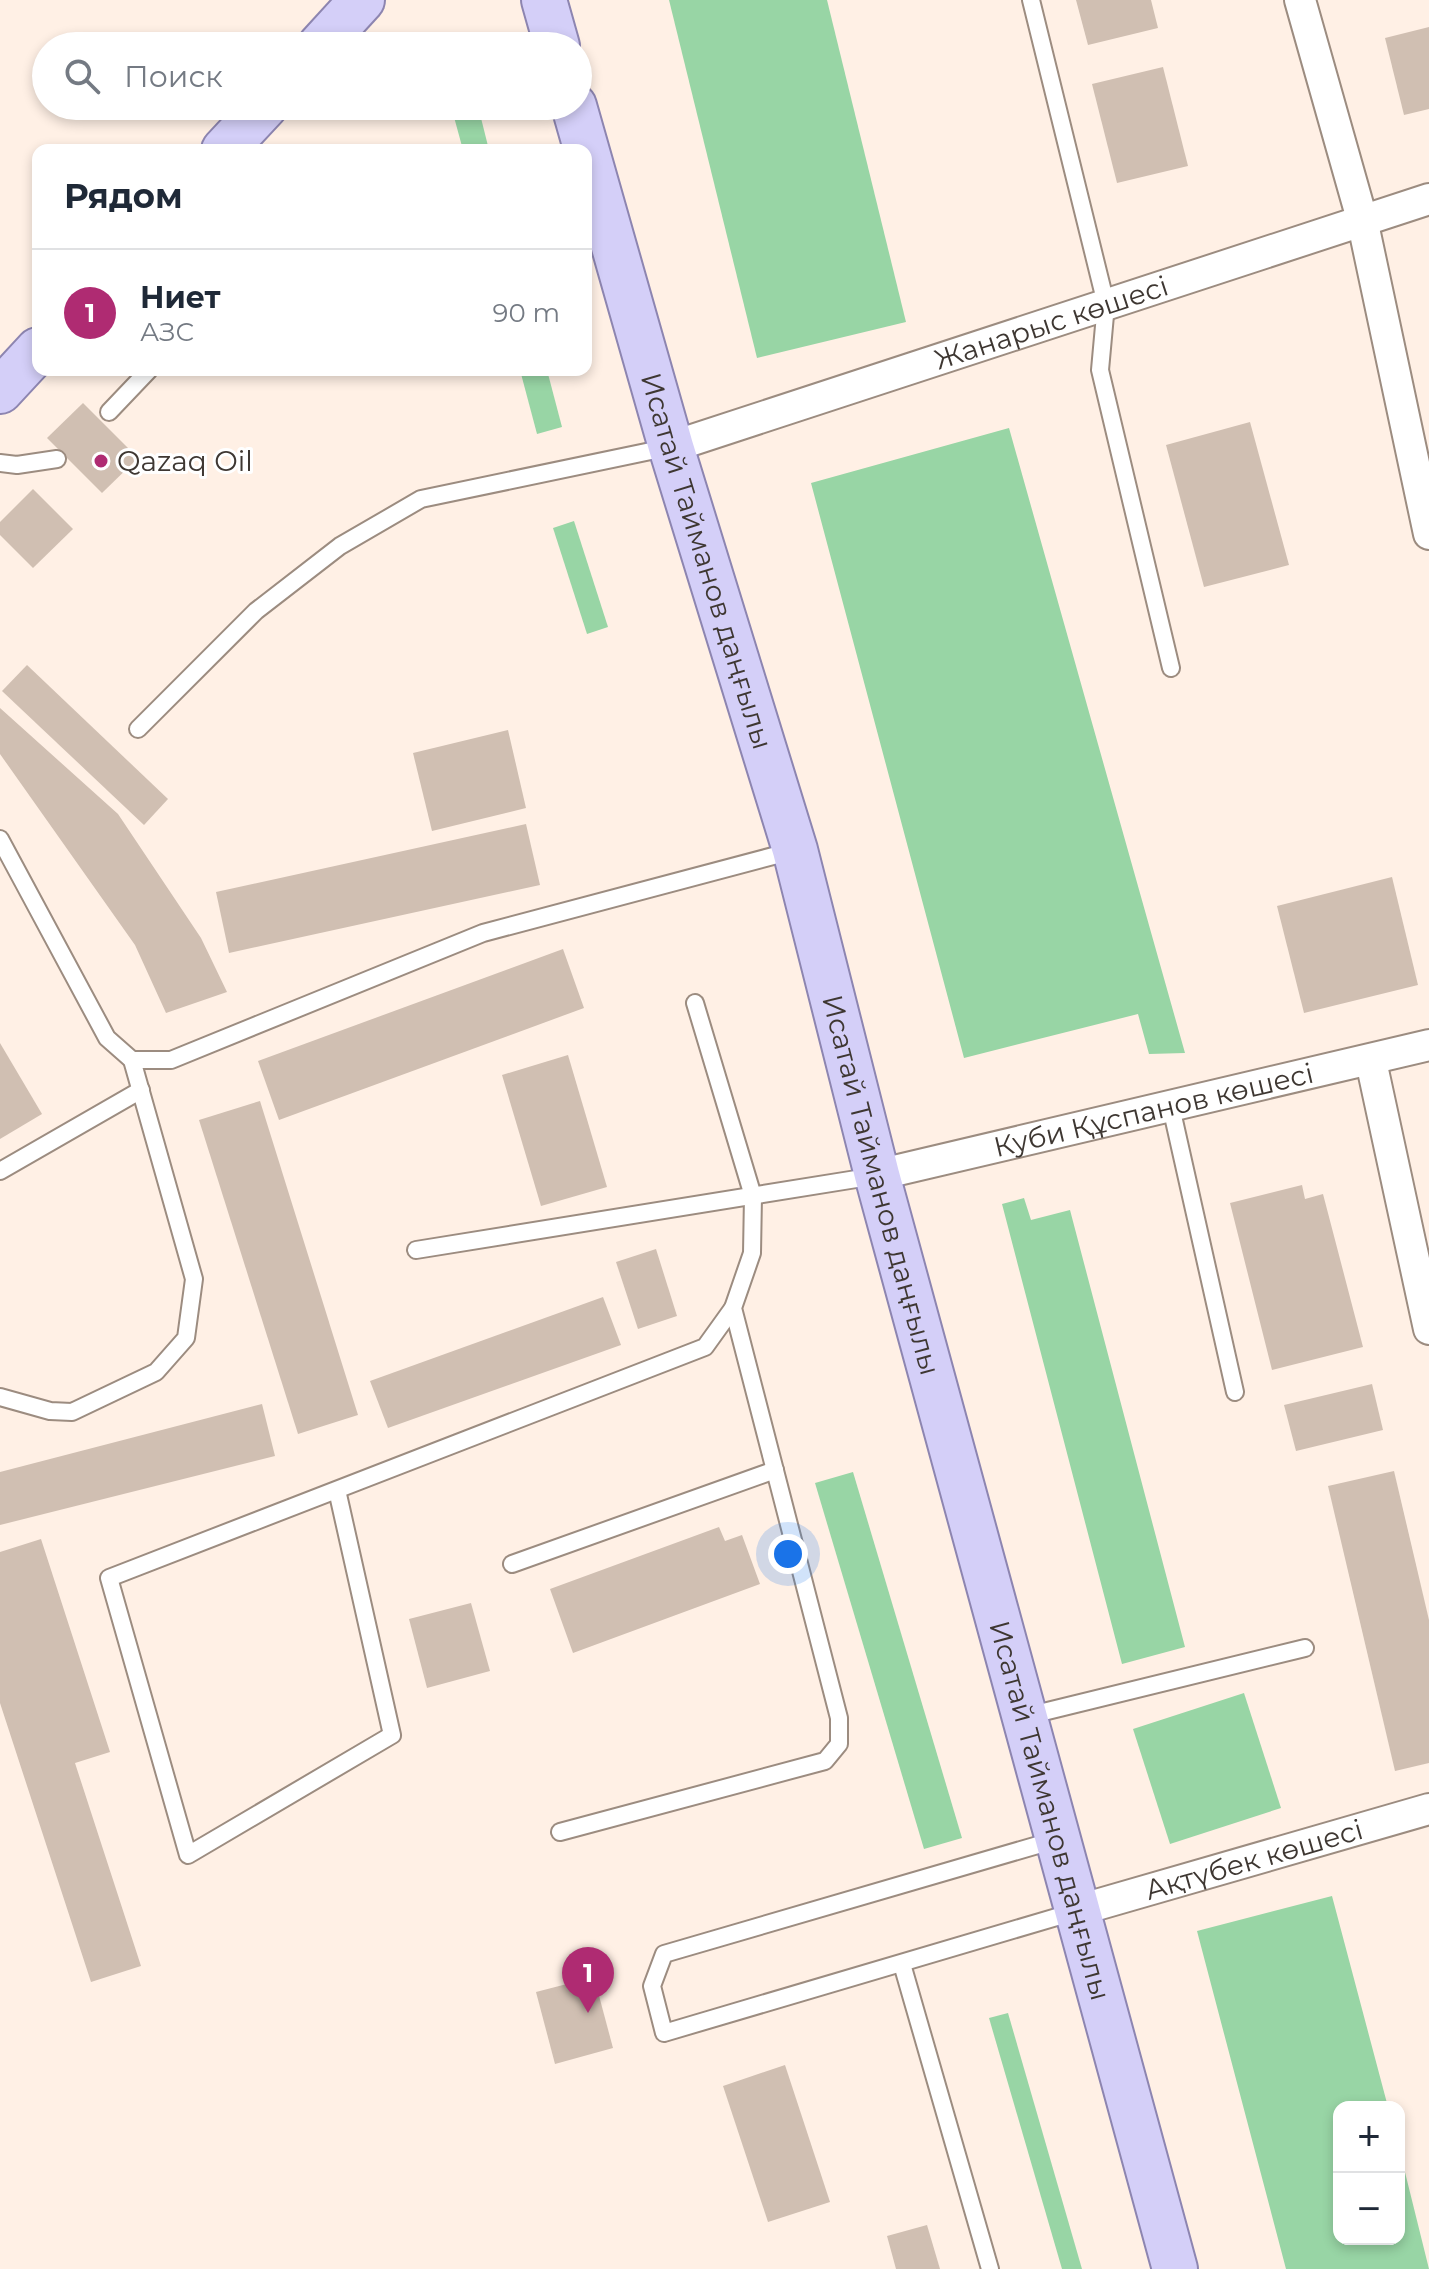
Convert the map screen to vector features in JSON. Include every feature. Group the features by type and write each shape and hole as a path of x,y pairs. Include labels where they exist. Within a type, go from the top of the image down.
{"main road":[{"path":"333,32 362,0"},
{"path":"544,0 553,32"},
{"path":"230,144 252,120"},
{"name":"Исатай Тайманов даңғылы","path":"578,120 585,144"},
{"name":"Исатай Тайманов даңғылы","path":"592,169 671,447 795,850 877,1175 1175,2269"},
{"path":"0,391 32,356"}],"street":[{"path":"1300,0 1362,219 1429,534"},
{"name":"Жанарыс көшесі","path":"671,447 1429,199"},
{"name":"Куби Құспанов көшесi","path":"877,1175 1429,1045"},
{"path":"1371,1061 1429,1329"},
{"name":"Ақтүбек көшесi","path":"1079,1910 1429,1809"}],"lane":[{"path":"1031,0 1106,304 1100,370 1171,668"},
{"path":"109,412 143,376"},
{"path":"138,729 256,611 340,546 421,499 671,447"},
{"path":"0,463 17,465 57,459"},
{"path":"0,839 107,1038 132,1060 194,1279 186,1338 156,1372 72,1412 50,1411 0,1397"},
{"path":"132,1060 171,1060 483,933 795,850"},
{"path":"337,1490 392,1735 188,1855 109,1578 705,1347 733,1308 752,1253 753,1196 695,1003"},
{"path":"0,1171 141,1090"},
{"path":"1171,1107 1235,1392"},
{"path":"416,1250 877,1175"},
{"path":"560,1832 825,1761 839,1744 839,1718 733,1308"},
{"path":"512,1564 775,1470"},
{"path":"1026,1716 1305,1648"},
{"path":"1059,1839 664,1954 652,1986 664,2033 1079,1910"},
{"path":"902,1964 990,2269"}],"green space":[{"path":"669,0 827,0 906,322 757,358"},
{"path":"455,120 482,120 488,144 461,144"},
{"path":"522,376 549,376 562,427 537,434"},
{"path":"1009,428 1185,1053 1149,1054 1138,1014 964,1058 811,483"},
{"path":"574,521 608,627 587,634 553,528"},
{"path":"1024,1198 1031,1220 1070,1210 1185,1647 1122,1664 1002,1204"},
{"path":"853,1472 962,1838 924,1849 815,1483"},
{"path":"1244,1693 1281,1808 1170,1844 1133,1729"},
{"path":"1332,1896 1386,2101 1333,2101 1333,2245 1405,2245 1405,2172 1429,2269 1286,2269 1197,1931"},
{"path":"1008,2013 1082,2269 1062,2269 989,2018"}],"building":[{"path":"1076,0 1151,0 1158,28 1088,45"},
{"path":"1429,27 1429,109 1404,115 1385,38"},
{"path":"1163,67 1188,166 1117,183 1092,84"},
{"path":"83,403 138,458 102,493 47,438"},
{"path":"1250,422 1289,565 1204,587 1166,445"},
{"path":"33,489 73,529 33,568 0,535 0,522"},
{"path":"27,665 168,799 144,825 2,691"},
{"path":"0,708 118,814 201,938 227,992 166,1013 135,945 0,754"},
{"path":"508,730 526,808 432,831 413,753"},
{"path":"526,824 540,885 229,953 216,892"},
{"path":"1392,877 1418,985 1304,1013 1277,906"},
{"path":"563,949 584,1008 279,1120 258,1061"},
{"path":"0,1043 42,1114 0,1139"},
{"path":"568,1055 607,1187 541,1206 502,1075"},
{"path":"260,1101 358,1415 298,1434 199,1120"},
{"path":"1302,1185 1305,1199 1323,1194 1363,1347 1272,1370 1230,1203"},
{"path":"656,1249 677,1316 638,1329 616,1262"},
{"path":"603,1297 621,1345 388,1428 370,1381"},
{"path":"1372,1384 1383,1430 1296,1451 1284,1405"},
{"path":"262,1404 275,1456 0,1525 0,1472"},
{"path":"1394,1471 1429,1620 1429,1763 1395,1771 1328,1486"},
{"path":"719,1527 725,1541 742,1535 760,1584 573,1653 550,1589"},
{"path":"41,1539 110,1752 75,1763 141,1966 91,1982 0,1703 0,1552"},
{"path":"471,1603 490,1671 427,1688 409,1619"},
{"path":"594,1977 613,2048 555,2064 536,1992"},
{"path":"785,2065 830,2202 768,2222 723,2086"},
{"path":"927,2225 940,2269 896,2269 887,2236"}],"place":[{"name":"Qazaq Oil","path":"101,461"},
{"name":"Ниет","path":"588,2013"}]}
